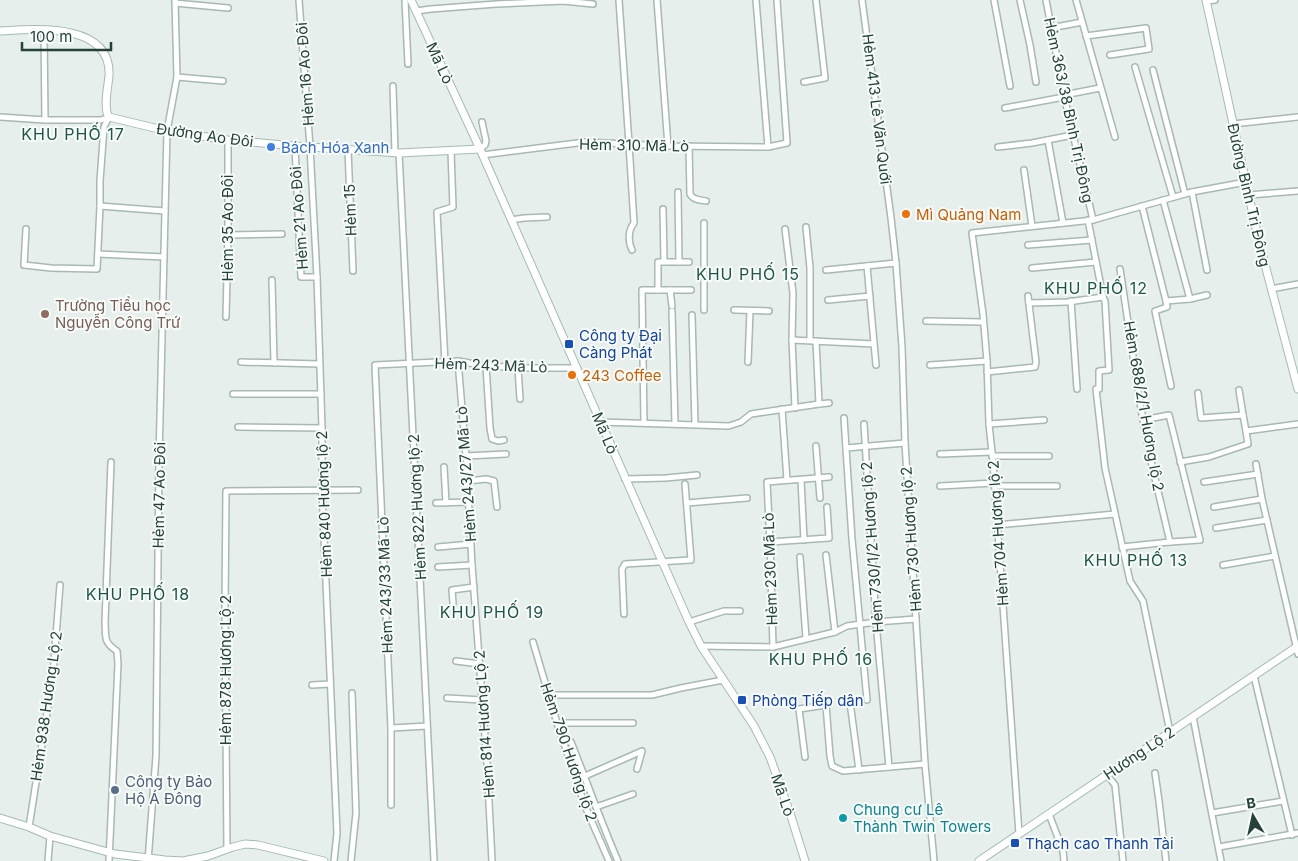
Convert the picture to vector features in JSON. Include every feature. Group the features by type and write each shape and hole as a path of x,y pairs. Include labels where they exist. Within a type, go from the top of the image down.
{"main road":[{"name":"Mã Lò","path":"411,0 481,152 689,622 701,646 754,726 770,757 805,861"},
{"name":"Đường Bình Trị Đông","path":"1206,1 1259,242 1298,389"},
{"path":"0,31 44,30 68,32 88,38 98,45 107,58 109,73 107,114 110,117"},
{"name":"Đường Ao Đôi","path":"110,117 167,131 228,140 397,153 481,152"},
{"name":"Hương Lộ 2","path":"980,861 1170,732 1298,649"},
{"path":"0,818 50,836 109,852 148,859 183,861 208,859 227,849 245,844 258,845 324,861"}],"street":[{"name":"Hẻm 16 Ao Đôi","path":"299,0 310,147"},
{"path":"405,0 408,64"},
{"path":"619,0 634,223 630,227 629,242 632,250"},
{"path":"657,0 668,146"},
{"path":"756,0 768,147"},
{"name":"Hẻm 310 Mã Lò","path":"481,152 585,142 668,146 768,147 787,143 777,0"},
{"path":"804,82 825,78 816,0"},
{"name":"Hẻm 413 Lê Văn Quới","path":"862,0 891,218"},
{"path":"994,0 1010,86"},
{"path":"1020,0 1036,82"},
{"name":"Hẻm 363/38 Bình Trị Đông","path":"1046,0 1064,96 1091,220 1092,240 1105,301 1109,370 1099,371 1100,389 1096,389 1105,468 1115,514"},
{"path":"1076,0 1115,136"},
{"path":"1206,1 1215,0"},
{"path":"416,11 496,4 563,1 593,4"},
{"path":"175,2 228,8"},
{"name":"Hẻm 47 Ao Đôi","path":"148,859 156,756 159,459 167,131 176,77 175,2"},
{"path":"1051,28 1082,22"},
{"path":"1086,36 1146,28 1149,49 1110,55"},
{"path":"44,30 45,120"},
{"path":"1135,67 1173,197"},
{"path":"1154,70 1185,194"},
{"path":"176,77 223,81"},
{"name":"Hẻm 822 Hương lộ 2","path":"393,86 414,438 434,861"},
{"path":"1005,108 1100,88"},
{"path":"0,117 45,120 101,120 110,117"},
{"path":"26,229 24,265 51,268 98,269 100,181 104,127 110,117"},
{"path":"1233,124 1298,117"},
{"path":"481,152 486,145 482,122"},
{"path":"998,148 1073,135"},
{"name":"Hẻm 35 Ao Đôi","path":"226,316 228,140"},
{"path":"1048,140 1063,223"},
{"name":"Hẻm 21 Ao Đôi","path":"295,146 302,277 317,277"},
{"path":"689,146 690,194 696,200 706,201"},
{"name":"Hẻm 840 Hương lộ 2","path":"310,147 317,277 322,491 337,833 334,861"},
{"name":"Hẻm 15","path":"348,150 353,271"},
{"path":"445,362 437,212 453,207 451,151"},
{"path":"1024,170 1032,226 1091,220 1192,192 1246,182"},
{"path":"1249,195 1298,191"},
{"path":"678,192 679,262"},
{"path":"1192,192 1207,270"},
{"path":"1163,200 1190,299"},
{"path":"100,206 165,211"},
{"path":"1142,206 1167,307 1155,311 1171,386"},
{"path":"663,209 664,262"},
{"path":"511,220 546,217"},
{"name":"Hẻm 730 Hương lộ 2","path":"891,218 902,347 905,443 925,764 934,861"},
{"path":"704,222 704,310"},
{"name":"Hẻm 704 Hương lộ 2","path":"1018,834 995,485 989,424 987,361 972,233 1032,226"},
{"path":"806,227 819,404"},
{"path":"785,229 793,293 792,340 795,408"},
{"path":"228,235 282,234"},
{"path":"1028,245 1092,240"},
{"path":"98,254 164,257"},
{"path":"658,290 658,262 689,262"},
{"path":"1032,268 1096,262"},
{"path":"826,270 896,263"},
{"path":"868,266 876,365"},
{"name":"Hẻm 688/2/1 Hương lộ 2","path":"1120,269 1143,420 1170,542"},
{"path":"272,280 274,363"},
{"path":"1272,289 1298,284"},
{"path":"644,423 642,290 691,290"},
{"path":"670,290 675,424"},
{"path":"1166,301 1207,295"},
{"path":"828,300 870,296"},
{"path":"987,372 1035,367 1028,296"},
{"path":"1028,304 1103,297"},
{"path":"1071,301 1077,389"},
{"path":"734,310 769,311"},
{"path":"748,362 750,311"},
{"path":"692,316 695,424"},
{"path":"926,321 983,322"},
{"path":"792,340 874,344"},
{"name":"Hẻm 243 Mã Lò","path":"375,365 458,361 486,366 518,368 577,368"},
{"name":"Hẻm 243/27 Mã Lò","path":"458,361 468,481 474,587"},
{"path":"930,365 987,361"},
{"path":"242,362 319,364"},
{"name":"Hẻm 243/33 Mã Lò","path":"375,365 391,728 391,805"},
{"path":"486,366 492,439 504,440"},
{"path":"518,368 520,399"},
{"path":"1180,462 1209,457 1248,444 1239,390"},
{"path":"1198,393 1201,418 1243,415"},
{"path":"233,394 321,394"},
{"path":"600,422 729,426 741,422 751,414 829,404"},
{"path":"782,410 787,480"},
{"path":"1122,548 1200,540 1168,415 1143,420"},
{"path":"844,418 852,539 867,700"},
{"path":"989,424 1044,420"},
{"name":"Hẻm 730/1/2 Hương lộ 2","path":"864,424 876,622 889,767"},
{"path":"1246,431 1298,424"},
{"path":"238,427 322,428"},
{"path":"846,448 905,443"},
{"path":"816,446 820,498"},
{"path":"466,456 506,454"},
{"path":"940,454 1049,456"},
{"path":"108,861 118,664 117,651 108,645 105,622 111,462"},
{"path":"1256,464 1262,499 1298,649"},
{"path":"444,467 446,503"},
{"path":"1204,482 1258,474"},
{"path":"625,479 697,475"},
{"name":"Hẻm 230 Mã Lò","path":"701,646 773,647 766,482 829,476"},
{"path":"468,481 486,479 494,481 497,507"},
{"path":"802,480 804,540"},
{"path":"624,614 622,569 625,564 691,560 685,484"},
{"path":"940,486 1057,486"},
{"path":"322,491 358,490"},
{"name":"Hẻm 878 Hương Lộ 2","path":"227,849 226,491 322,491"},
{"path":"687,503 747,498"},
{"path":"1214,507 1262,499"},
{"path":"436,503 469,502"},
{"path":"770,542 829,538 827,507"},
{"path":"997,525 1115,514 1130,581 1143,601 1170,732"},
{"path":"1216,528 1267,520"},
{"path":"438,547 471,544"},
{"path":"826,555 835,632"},
{"path":"1223,566 1275,556"},
{"path":"800,557 806,638"},
{"path":"438,567 472,565"},
{"name":"Hẻm 938 Hương Lộ 2","path":"29,827 53,674 60,585"},
{"path":"452,603 452,590 474,587"},
{"name":"Hẻm 814 Hương Lộ 2","path":"474,587 492,861"},
{"path":"689,622 724,611 740,610"},
{"path":"773,647 835,632 847,626 916,620"},
{"name":"Hẻm 790 Hương lộ 2","path":"533,642 557,724 585,806 609,861"},
{"path":"456,661 480,664"},
{"path":"1254,676 1292,835"},
{"path":"548,695 652,695 723,680"},
{"path":"312,685 330,684"},
{"path":"351,861 356,812 352,693"},
{"path":"447,698 482,700"},
{"path":"850,702 859,770"},
{"path":"805,757 799,709 826,705 832,766 843,771 925,764"},
{"path":"1193,717 1221,861"},
{"path":"557,724 633,724"},
{"path":"391,728 427,726"},
{"path":"563,740 571,742 604,831 618,861"},
{"path":"585,776 642,751 637,769"},
{"path":"1155,773 1166,861"},
{"path":"1107,775 1115,786 1123,861"},
{"path":"596,807 632,794"},
{"path":"1212,812 1283,801"},
{"path":"1049,814 1063,851 1064,861"},
{"path":"1219,847 1298,833"},
{"path":"48,861 50,836"}],"place":[{"name":"Bách Hóa Xanh","path":"271,147"},
{"name":"Mì Quảng Nam","path":"906,214"},
{"name":"Trường Tiểu học Nguyễn Công Trứ","path":"45,314"},
{"name":"Công ty Đại Càng Phát","path":"569,344"},
{"name":"243 Coffee","path":"572,375"},
{"name":"Phòng Tiếp dân","path":"742,700"},
{"name":"Công ty Bảo Hộ Á Đông","path":"115,790"},
{"name":"Chung cư Lê Thành Twin Towers","path":"843,818"},
{"name":"Thạch cao Thanh Tài","path":"1015,843"}],"district":[{"name":"KHU PHỐ 17","path":"73,134"},
{"name":"KHU PHỐ 15","path":"748,274"},
{"name":"KHU PHỐ 12","path":"1096,288"},
{"name":"KHU PHỐ 13","path":"1136,560"},
{"name":"KHU PHỐ 18","path":"138,594"},
{"name":"KHU PHỐ 19","path":"492,612"},
{"name":"KHU PHỐ 16","path":"821,659"}]}
